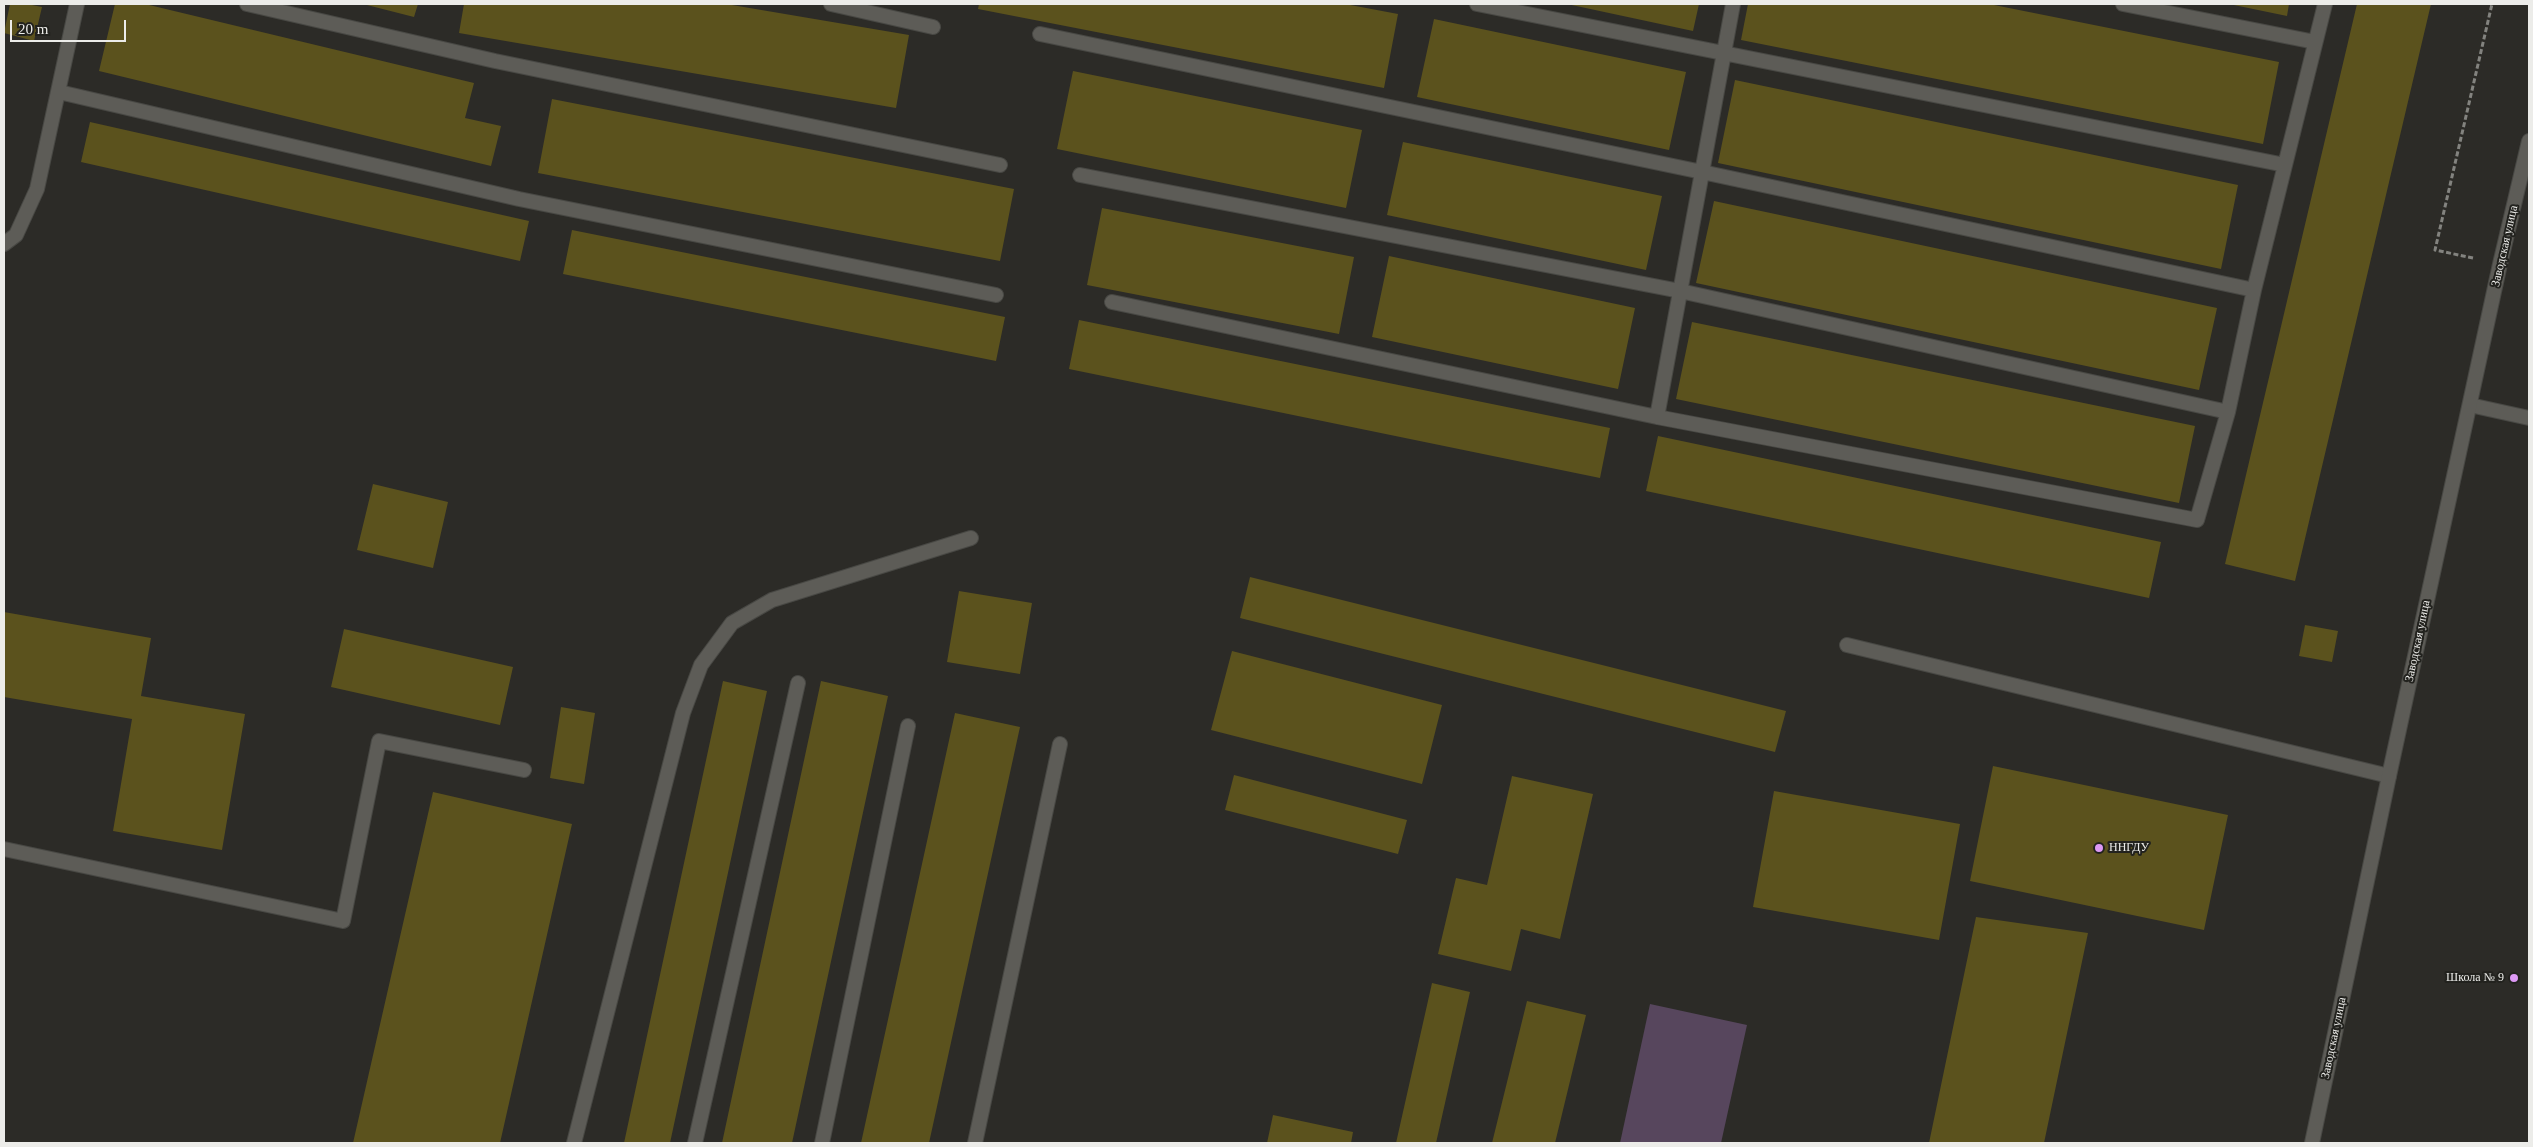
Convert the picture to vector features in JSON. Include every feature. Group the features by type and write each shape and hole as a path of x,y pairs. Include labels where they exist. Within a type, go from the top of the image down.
{"street":[{"path":"4,244 16,235 37,189 77,4"},
{"path":"247,4 495,61 1000,165"},
{"path":"831,4 933,27"},
{"path":"1477,4 2285,165"},
{"path":"1657,417 1732,4"},
{"path":"2123,4 2315,42"},
{"path":"1112,302 1657,417 2197,520 2228,412 2254,290 2325,4"},
{"path":"1040,34 1702,172 2254,290"},
{"path":"59,92 519,199 996,295"},
{"name":"Заводская улица","path":"2312,1143 2388,776 2500,264 2525,178 2529,141"},
{"path":"1080,175 1680,291 2228,412"},
{"path":"2470,405 2529,418"},
{"path":"574,1143 683,713 701,665 732,623 772,600 971,538"},
{"path":"1846,645 2388,776"},
{"path":"695,1143 798,683"},
{"path":"822,1143 908,726"},
{"path":"4,849 343,921 379,740 524,770"},
{"path":"974,1143 1060,744"}],"path":[{"path":"2435,250 2492,4"}],"shaded area":[{"path":"1650,1004 1747,1025 1721,1143 1620,1143"}],"building":[{"path":"10,4 27,4 42,7 34,41 4,33"},
{"path":"115,4 145,4 474,83 465,118 501,126 491,166 99,71"},
{"path":"363,4 418,4 414,17"},
{"path":"464,4 726,4 909,35 896,108 459,33"},
{"path":"979,4 1345,4 1398,14 1384,88 978,9"},
{"path":"1567,4 1699,4 1693,31"},
{"path":"1748,4 1989,4 2279,62 2263,144 1741,40"},
{"path":"2229,4 2289,4 2287,16"},
{"path":"2357,4 2431,4 2295,581 2225,564"},
{"path":"1434,19 1686,72 1669,150 1417,97"},
{"path":"1073,71 1362,130 1346,208 1057,149"},
{"path":"1735,80 2238,185 2221,269 1718,163"},
{"path":"552,99 1014,189 1000,261 538,173"},
{"path":"90,122 529,221 520,261 81,162"},
{"path":"1403,142 1662,196 1646,270 1387,215"},
{"path":"1714,201 2217,308 2199,390 1696,283"},
{"path":"1102,208 1354,257 1339,334 1087,285"},
{"path":"572,230 1005,317 996,361 563,274"},
{"path":"1389,256 1635,308 1618,389 1372,337"},
{"path":"1079,320 1610,428 1600,478 1069,369"},
{"path":"1692,322 2195,426 2179,503 1676,399"},
{"path":"1658,436 2161,542 2149,598 1646,491"},
{"path":"373,484 448,502 433,568 357,550"},
{"path":"1250,577 1786,711 1775,752 1240,618"},
{"path":"959,591 1032,603 1020,674 947,662"},
{"path":"4,612 151,638 141,696 245,714 222,850 113,831 132,719 4,697"},
{"path":"2305,625 2338,631 2332,662 2299,656"},
{"path":"344,629 513,667 500,725 331,687"},
{"path":"1232,651 1442,705 1422,784 1211,730"},
{"path":"723,681 767,691 670,1143 624,1143"},
{"path":"821,681 888,696 792,1143 722,1143"},
{"path":"561,707 595,713 584,784 550,778"},
{"path":"955,713 1020,727 929,1143 861,1143"},
{"name":"ННГДУ","path":"1993,766 2228,815 2204,930 1970,881"},
{"path":"1234,775 1407,820 1398,854 1225,810"},
{"path":"1512,776 1593,794 1560,939 1521,929 1511,971 1438,954 1456,878 1487,885"},
{"path":"1774,791 1960,824 1939,940 1753,907"},
{"path":"433,792 572,824 500,1143 353,1143"},
{"path":"1976,917 2088,933 2044,1143 1929,1143"},
{"path":"1432,983 1470,992 1436,1143 1396,1143"},
{"path":"1527,1001 1586,1015 1555,1143 1492,1143"},
{"path":"1273,1115 1353,1132 1351,1143 1267,1143"}],"place":[{"name":"ННГДУ","path":"2099,848"},
{"name":"Школа № 9","path":"2514,978"}]}
